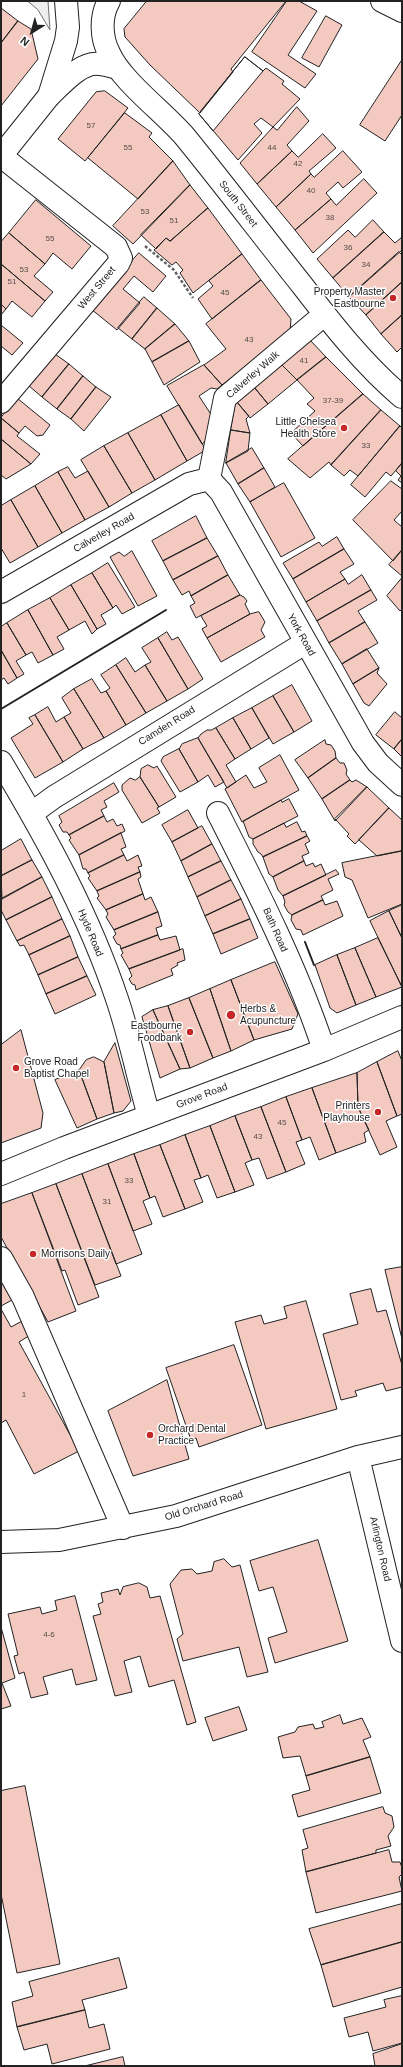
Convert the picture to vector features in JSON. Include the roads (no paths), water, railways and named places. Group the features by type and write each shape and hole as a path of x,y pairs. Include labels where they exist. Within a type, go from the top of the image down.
{"street":[{"path":"49,96 66,41 68,27 66,1"},
{"name":"South Street","path":"109,1 102,26 103,34 109,53 118,68 185,137 325,314 357,352 402,397"},
{"path":"382,1 402,11"},
{"path":"1,156 49,96 73,74 92,64 100,64 118,68"},
{"name":"West Street","path":"1,156 116,247 121,258 118,264 1,402"},
{"name":"Calverley Walk","path":"209,479 225,398 325,314"},
{"name":"Calverley Road","path":"1,592 189,484 209,479"},
{"name":"York Road","path":"209,479 221,492 305,643 363,743 378,763 402,785"},
{"name":"Camden Road","path":"32,813 54,796 305,643"},
{"name":"Hyde Road","path":"1,762 32,813 84,915 117,1000 149,1116"},
{"name":"Bath Road","path":"218,813 271,919 313,1016 324,1050"},
{"name":"Grove Road","path":"1,1174 324,1050 402,1017"},
{"path":"1,1258 23,1297 123,1528"},
{"name":"Old Orchard Road","path":"1,1542 59,1540 176,1516 358,1457 402,1447"},
{"name":"Arlington Road","path":"358,1457 402,1641"}],"place":[{"name":"Property Master Eastbourne","path":"393,298"},
{"name":"Little Chelsea Health Store","path":"344,428"},
{"name":"Herbs & Acupuncture","path":"231,1015"},
{"name":"Eastbourne Foodbank","path":"190,1032"},
{"name":"Grove Road Baptist Chapel","path":"16,1068"},
{"name":"Printers Playhouse","path":"378,1112"},
{"name":"Morrisons Daily","path":"33,1254"},
{"name":"Orchard Dental Practice","path":"150,1435"}]}
